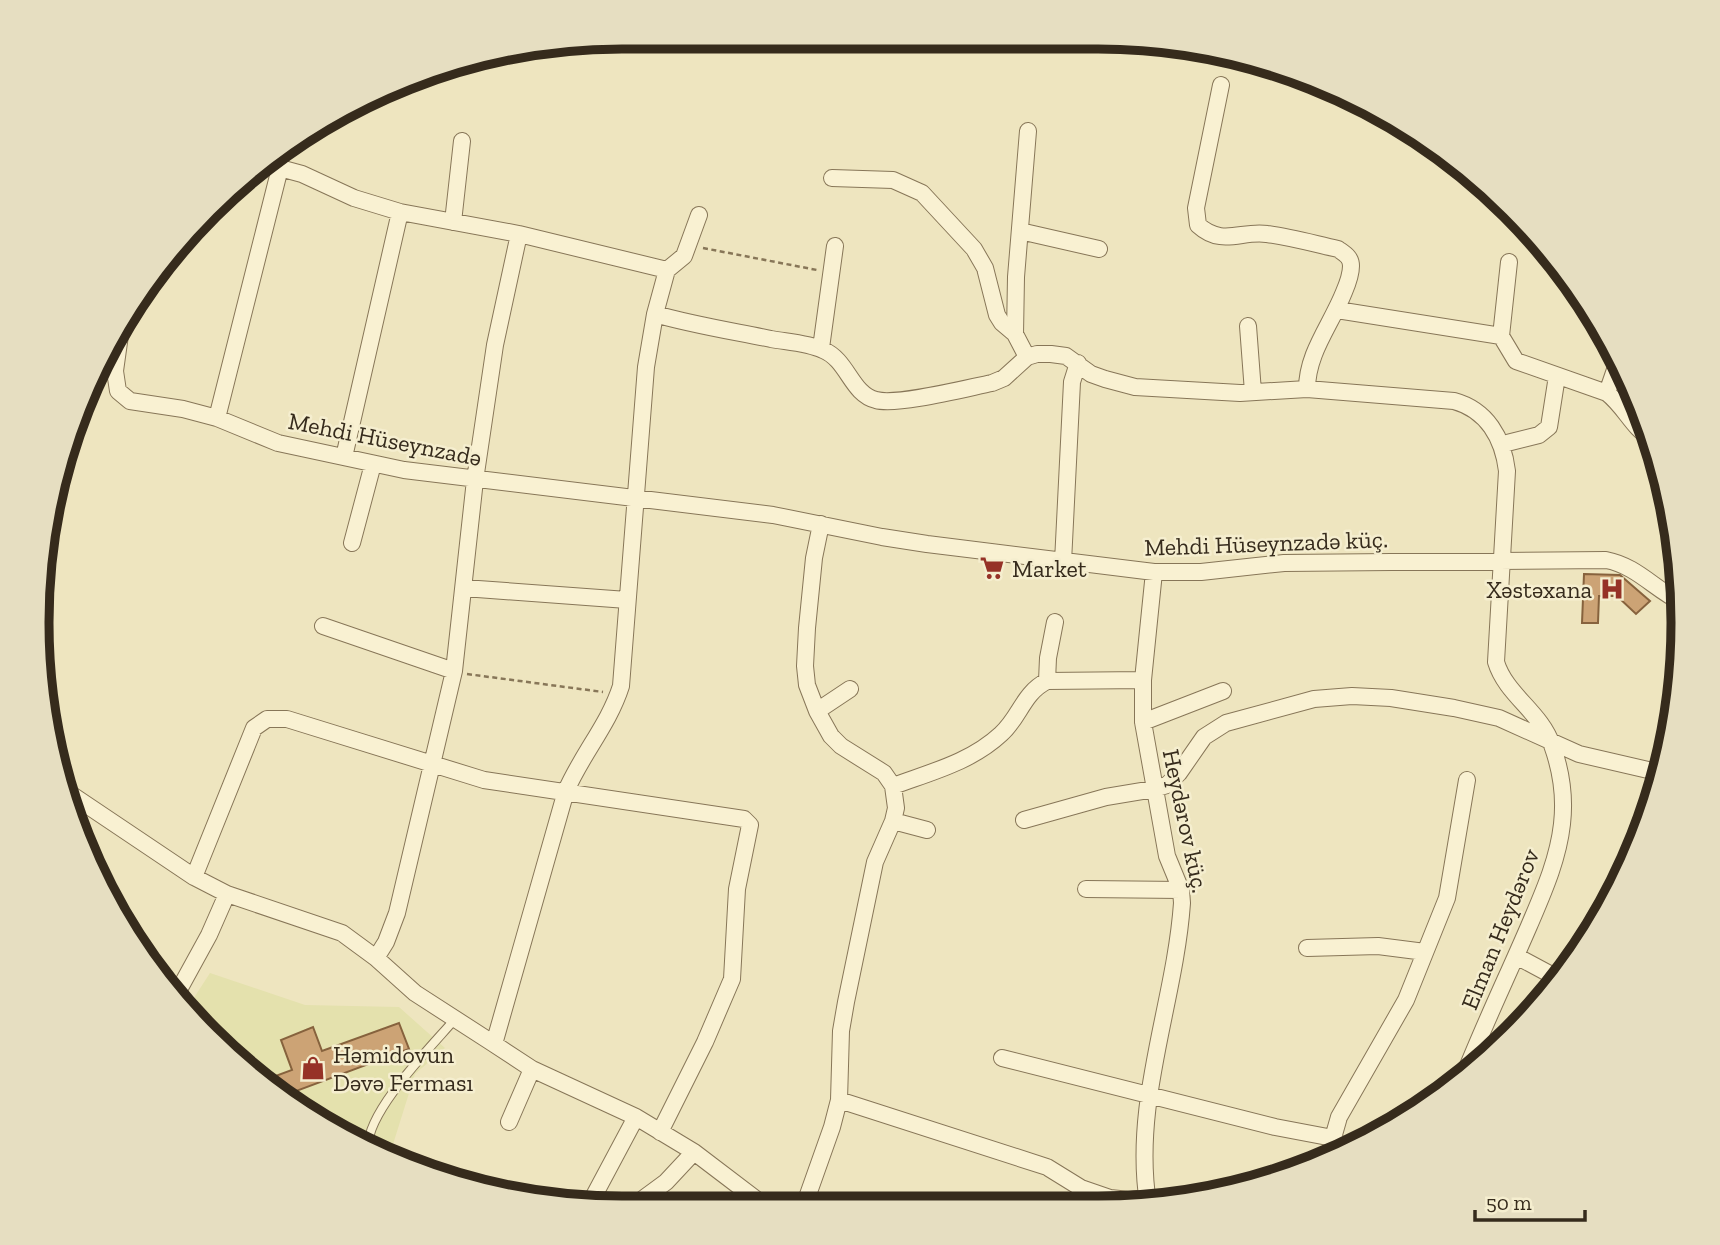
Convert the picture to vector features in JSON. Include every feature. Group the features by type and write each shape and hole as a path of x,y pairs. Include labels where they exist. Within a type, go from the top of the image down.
{"street":[{"path":"1221,85 1196,208 1198,225 1204,231 1228,237 1265,233 1338,249 1347,255 1351,265 1337,310 1320,339 1311,362 1307,389"},
{"path":"1015,334 1028,131"},
{"path":"453,222 462,141"},
{"path":"275,167 302,173 354,198 400,212 519,234 667,270"},
{"path":"217,418 271,169"},
{"path":"832,178 893,180 922,193 974,249 985,268 998,315 1002,323 1015,334 1027,358"},
{"path":"344,457 400,212"},
{"path":"494,1044 566,791 576,769 606,722 617,696 623,671 646,368 655,314 667,270 684,256 690,246 699,215"},
{"path":"1020,231 1100,249"},
{"path":"376,958 386,942 397,913 454,671 475,480 495,345 519,234"},
{"path":"821,348 835,246"},
{"path":"1508,262 1501,336 1516,361 1607,393 1619,402 1636,426"},
{"path":"1337,310 1501,336"},
{"path":"655,314 683,322 821,348 842,363 868,398 878,401 895,401 992,383 1004,378 1027,358 1037,354 1051,354 1066,356 1091,374 1135,387 1252,392 1307,389 1454,401 1468,405 1481,414 1503,444 1539,435 1549,427 1557,376"},
{"path":"1248,326 1252,392"},
{"name":"Mehdi Hüseynzadə","path":"118,351 115,371 118,391 130,401 183,409 217,418 278,443 373,464 475,480 636,499"},
{"path":"1063,562 1072,382 1078,363"},
{"path":"1607,393 1614,373"},
{"name":"Elman Heydərov","path":"1473,1056 1546,886 1562,824 1563,797 1552,743 1544,727 1501,677 1496,662 1507,471 1503,444"},
{"path":"352,543 373,464"},
{"name":"Mehdi Hüseynzadə küç.","path":"636,499 773,515 881,537 1154,572 1201,572 1284,563 1606,560 1638,572 1670,597"},
{"path":"808,1196 839,1100 841,1031 846,1002 875,862 893,821 895,807 893,786 884,774 841,746 831,736 807,685 805,667 814,558 821,524"},
{"name":"Heydərov küç.","path":"1147,1194 1144,1171 1149,1096 1181,917 1181,890 1167,856 1143,722 1143,680 1154,572"},
{"path":"464,588 627,600"},
{"path":"1047,681 1048,657 1055,622"},
{"path":"323,626 454,671"},
{"path":"893,786 972,757 1003,733 1034,688 1047,681 1143,680"},
{"path":"817,710 850,689"},
{"path":"1143,722 1223,691"},
{"path":"1024,820 1106,797 1167,785 1179,773 1204,737 1226,723 1314,699 1352,696 1391,698 1499,718 1579,754 1651,771"},
{"path":"194,877 254,729 267,719 287,719 484,780 744,819 750,825 737,888 732,979 705,1042 660,1132"},
{"path":"1333,1138 1339,1117 1406,1000 1447,898 1467,780"},
{"path":"77,798 194,877 227,894 342,933 376,958 415,993 532,1069 636,1117 694,1152 752,1196"},
{"path":"893,821 927,830"},
{"path":"1086,888 1181,890"},
{"path":"180,987 202,948 227,894"},
{"path":"1307,948 1378,946 1425,952"},
{"path":"1516,956 1550,974"},
{"path":"1002,1058 1275,1127 1333,1138 1338,1143"},
{"path":"509,1122 532,1069"},
{"path":"839,1100 1047,1167 1081,1188 1104,1196"},
{"path":"595,1195 636,1117"},
{"path":"647,1196 666,1182 694,1152"}],"lane":[{"path":"368,1136 372,1125 399,1084 455,1019"}],"path":[{"path":"690,246 833,274"},
{"path":"454,671 475,676 592,689 617,696"}],"shaded area":[{"name":"Həmidovun Dəvə Ferması","path":"210,973 305,1005 399,1007 445,1048 415,1074 392,1147 336,1119 273,1077 244,1054 192,1002"}],"building":[{"path":"1584,574 1620,575 1650,601 1636,614 1617,596 1599,596 1598,623 1582,623"},
{"path":"399,1023 409,1049 294,1092 273,1077 292,1070 281,1040 313,1027 322,1051"}],"place":[{"name":"Market","path":"992,568"},
{"name":"Xəstəxana","path":"1612,589"},
{"name":"Həmidovun Dəvə Ferması","path":"313,1068"}]}
